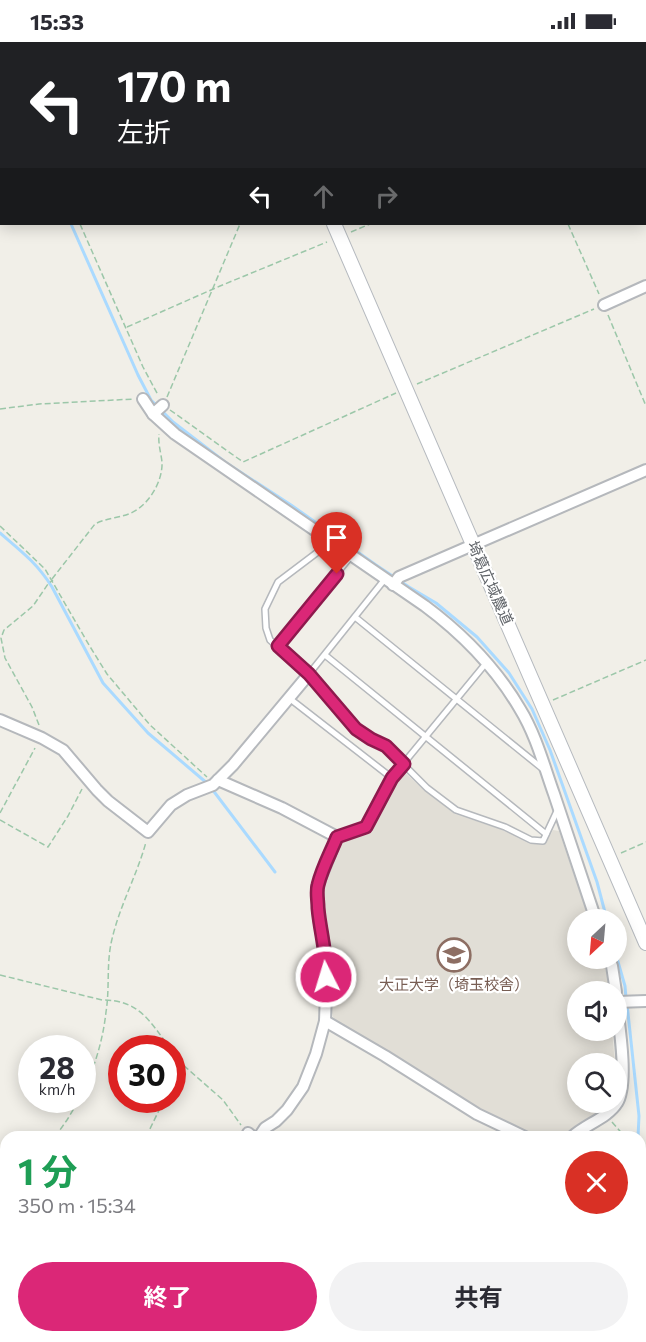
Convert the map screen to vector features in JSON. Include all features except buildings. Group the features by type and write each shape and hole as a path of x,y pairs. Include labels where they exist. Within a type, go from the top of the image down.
{"street":[{"name":"埼葛広域農道","path":"337,230 646,943"},
{"path":"604,305 646,286"},
{"path":"143,399 157,418 175,434 351,556 392,580 463,637 496,673 522,712 534,738 592,909"},
{"path":"157,418 163,405"},
{"path":"392,580 646,470"},
{"path":"0,720 41,737 68,754 108,801 148,832 171,804 213,784 233,765 309,674"},
{"path":"213,784 282,808 337,837 317,886 319,918 327,964 325,1021 316,1054 303,1087 287,1110 263,1131"},
{"path":"627,1002 646,1001"},
{"path":"325,1021 477,1114 512,1131"},
{"path":"578,1131 618,1103 623,1078 620,1041"}],"lane":[{"path":"331,542 278,582 265,609 266,628 270,640 309,674 356,729 386,746 427,788 456,810 505,826 531,840 543,841 558,808"},
{"path":"278,646 351,556"},
{"path":"309,674 355,617 392,580"},
{"path":"355,617 546,772"},
{"path":"325,655 546,834"},
{"path":"337,837 366,827 392,778 487,663"},
{"path":"289,698 392,778"}],"path":[{"path":"80,225 143,367 163,405 243,462 406,389 604,305"},
{"path":"163,405 240,225"},
{"path":"126,327 212,290 337,230 364,225"},
{"path":"568,225 646,406"},
{"path":"0,410 39,404 143,399"},
{"path":"0,813 41,737 32,707 5,658 1,643 4,630 33,606 95,524 101,520 131,513 139,508 154,491 162,464 157,418"},
{"path":"0,525 38,561 52,579 88,645 107,674 150,725 213,784"},
{"path":"543,705 646,660"},
{"path":"0,820 48,847 88,780"},
{"path":"96,1058 106,1014 108,960 113,938 148,832"},
{"path":"609,858 646,842"},
{"path":"0,975 102,1000 112,1000 136,1008 147,1017 160,1035"},
{"path":"186,1068 223,1100 247,1131"},
{"path":"59,1131 71,1113"},
{"path":"149,1131 158,1113"},
{"path":"605,1114 619,1131"}],"shaded area":[{"name":"大正大学（埼玉校舎）","path":"402,770 455,814 500,829 530,844 545,844 553,830 559,831 586,909 567,909 567,969 605,969 608,981 567,981 567,1041 613,1041 614,1053 567,1053 567,1113 596,1113 569,1131 522,1131 482,1111 334,1020 323,890 343,838 368,829"}],"waterway":[{"path":"71,225 138,375 151,400 157,406"},
{"path":"162,411 225,462 436,603 477,637 509,673 532,709 550,750 597,882 604,909"},
{"path":"0,533 28,558 52,587 103,683 148,733 208,784"},
{"path":"212,789 275,872"},
{"path":"620,969 624,981"},
{"path":"627,1004 639,1116 638,1131"}],"place":[{"name":"大正大学（埼玉校舎）","path":"454,955"}],"route":[{"path":"326,977 327,964 317,895 321,875 337,837 366,827 392,778 404,764 386,746 356,729 309,674 278,646 337,574"}]}
